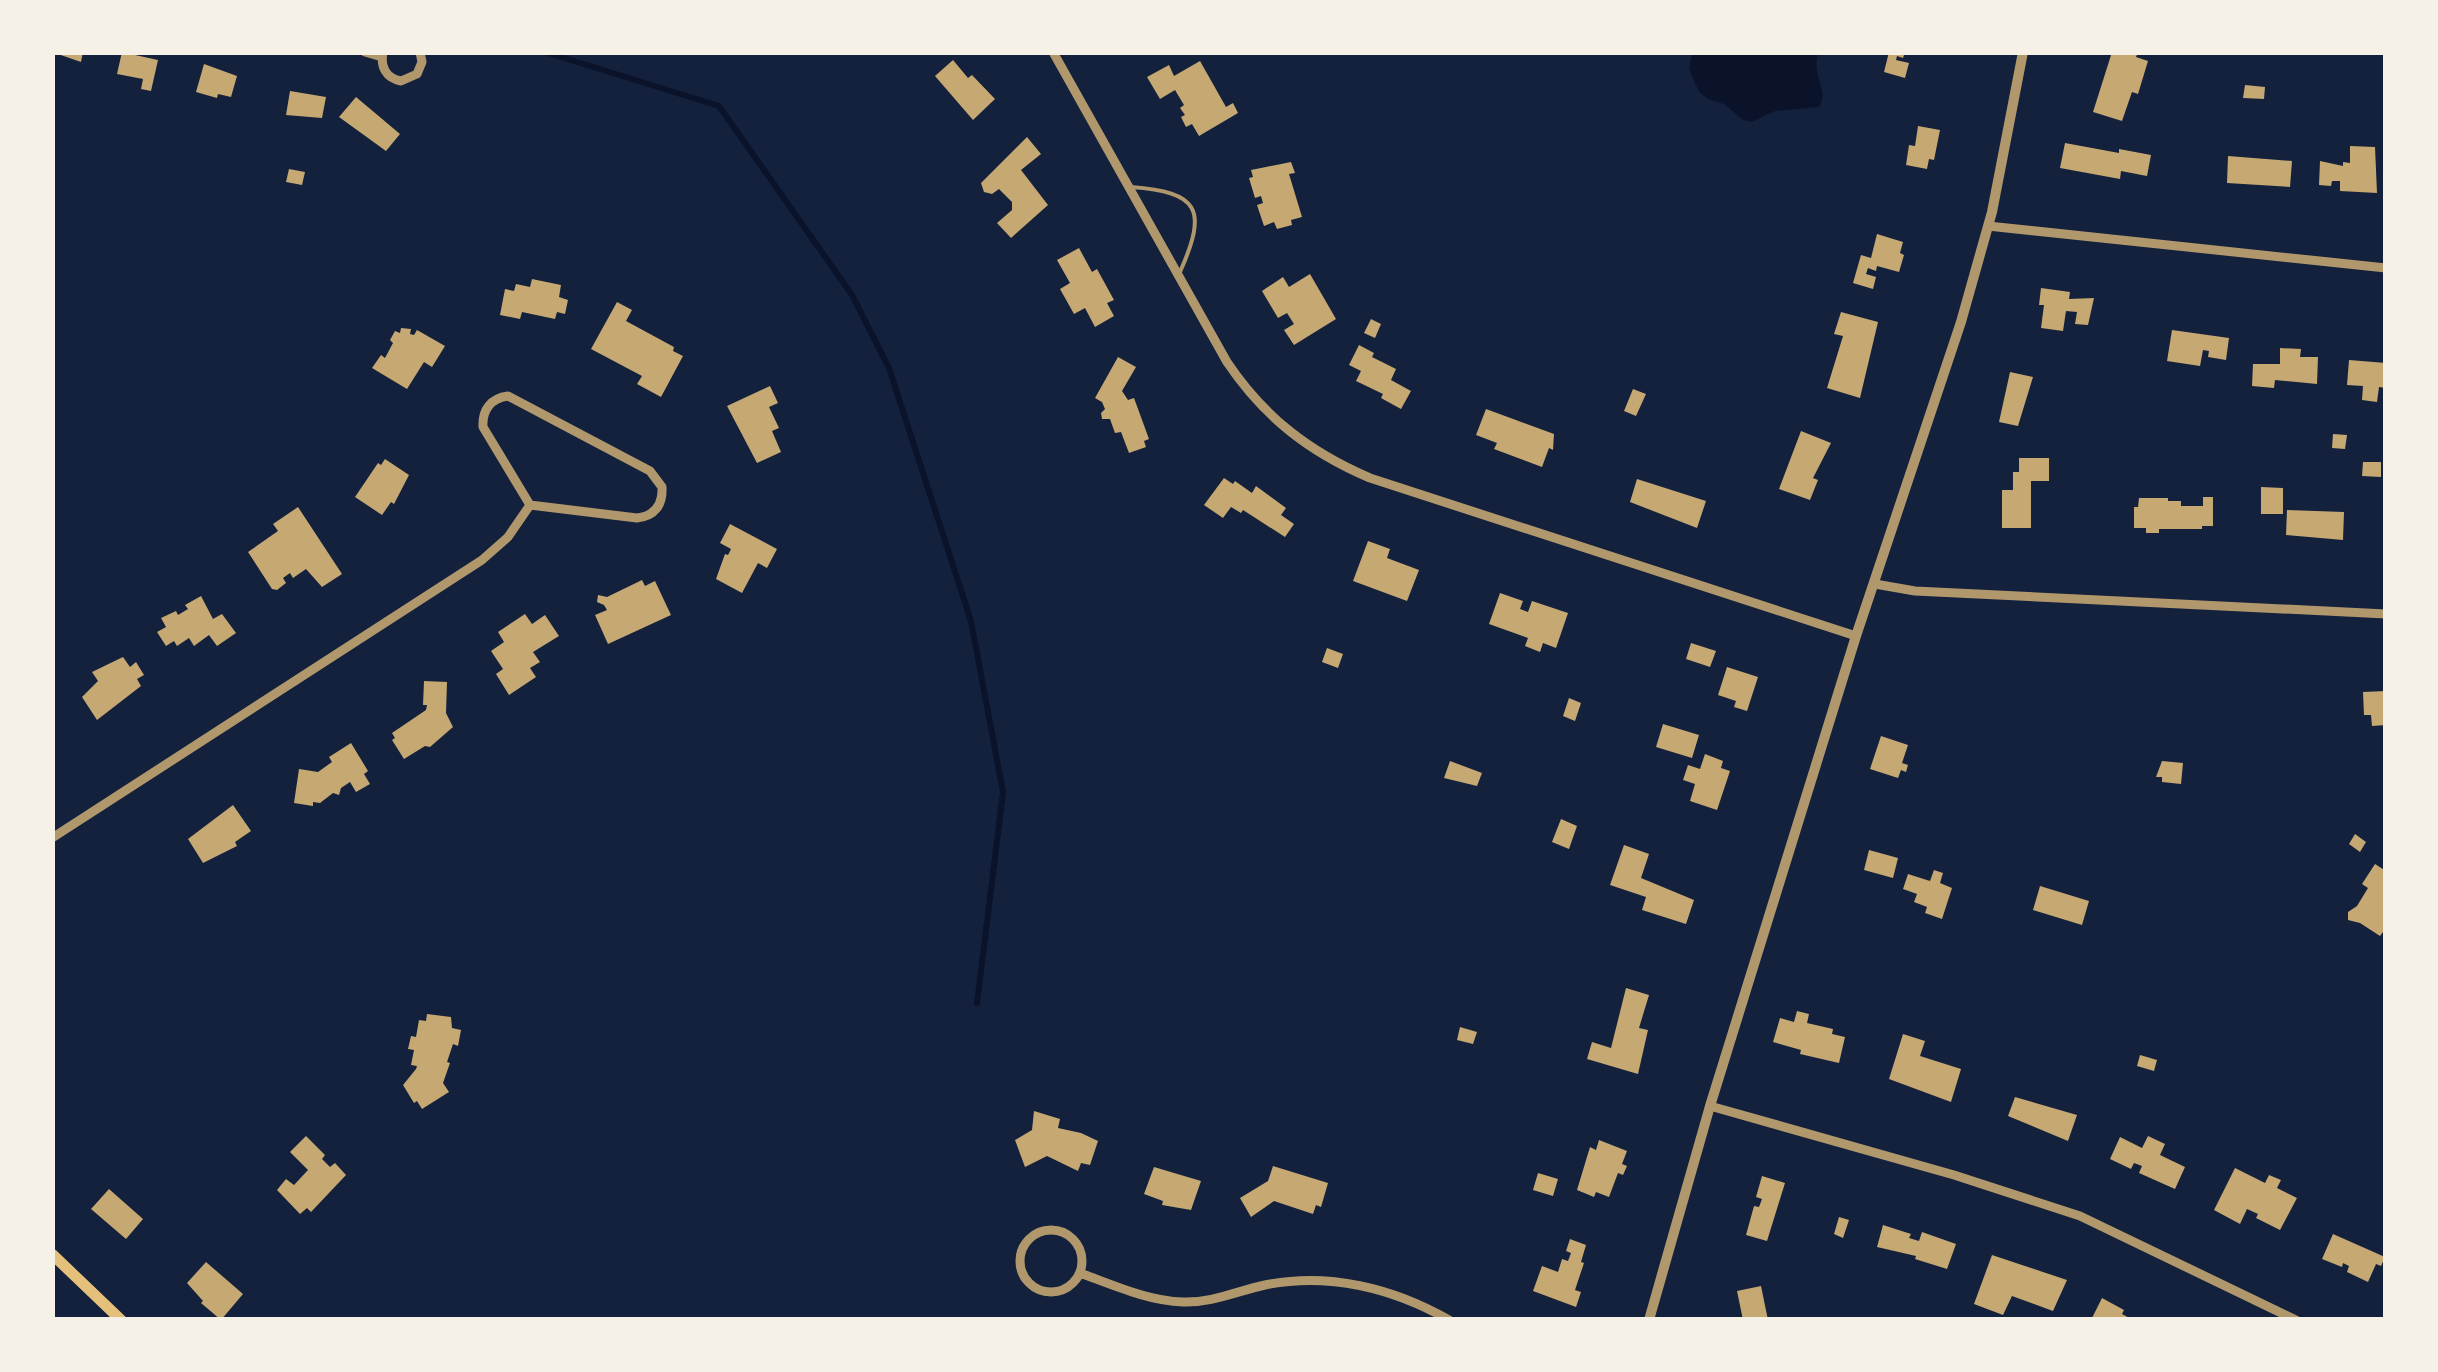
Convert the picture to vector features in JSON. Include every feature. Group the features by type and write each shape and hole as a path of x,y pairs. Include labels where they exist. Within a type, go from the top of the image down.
{"main road":[{"path":"52,1254 121,1320"}],"street":[{"path":"365,52 383,55 382,66 389,76 406,80 419,70 420,52"},
{"path":"1053,52 1227,362 1258,405 1278,424 1322,455 1370,478 1856,636"},
{"path":"1648,1320 1856,636 1961,322 1988,226 2023,52"},
{"path":"1988,226 2386,268"},
{"path":"500,397 516,398 650,471 662,492 658,507 641,518 530,505 483,427 485,411 500,397"},
{"path":"52,838 482,560 508,538 530,505"},
{"path":"1875,584 1915,591 2386,614"},
{"path":"1710,1106 1954,1175 2080,1216 2296,1320"},
{"path":"1038,1232 1063,1232 1078,1246 1082,1259 1080,1274 1063,1290 1040,1291 1022,1274 1021,1250 1038,1232"},
{"path":"1080,1274 1179,1302 1220,1299 1287,1281 1329,1280 1398,1298 1449,1320"}],"lane":[{"path":"1128,187 1186,198 1195,212 1189,252 1178,276"}],"water":[{"path":"1692,53 1818,53 1822,100 1819,107 1775,111 1752,122 1743,120 1724,104 1699,92 1689,69"}],"building":[{"path":"52,52 83,52 81,62"},
{"path":"122,52 158,60 151,91 141,89 143,79 117,74"},
{"path":"1889,52 1905,52 1903,58 1897,56 1896,60 1909,63 1905,78 1884,72"},
{"path":"2112,52 2138,52 2136,57 2148,61 2138,94 2132,92 2122,121 2093,112"},
{"path":"953,60 995,99 973,120 935,76"},
{"path":"1200,61 1226,107 1233,103 1238,113 1199,136 1192,124 1186,127 1180,108 1184,105 1175,90 1160,99 1147,77 1169,65 1174,76"},
{"path":"204,64 237,76 231,97 196,92"},
{"path":"2245,85 2265,87 2264,99 2243,98"},
{"path":"290,91 326,97 322,118 286,115"},
{"path":"356,97 400,134 386,151 339,117"},
{"path":"1918,126 1940,130 1934,160 1929,159 1927,169 1906,165 1909,145 1915,146"},
{"path":"1027,137 1041,154 1021,170 1048,205 1011,238 997,223 1012,210 1012,202 999,189 992,194 984,192 981,183"},
{"path":"2065,143 2151,155 2147,176 2121,171 2120,179 2060,168"},
{"path":"2350,146 2375,147 2377,193 2340,191 2340,181 2332,181 2331,186 2319,185 2320,161 2343,166 2343,162 2350,163"},
{"path":"2228,156 2292,161 2290,187 2227,183"},
{"path":"1291,162 1295,173 1289,174 1302,217 1277,229 1274,222 1264,226 1257,205 1263,203 1261,196 1255,198 1249,178 1253,177 1251,170"},
{"path":"289,169 305,172 302,185 286,182"},
{"path":"1877,234 1903,242 1900,253 1904,255 1899,272 1877,266 1876,271 1868,268 1866,274 1876,277 1873,289 1853,283 1861,255 1871,258"},
{"path":"1079,248 1092,272 1097,269 1114,300 1107,303 1114,316 1095,327 1085,308 1074,314 1060,289 1070,283 1057,260"},
{"path":"1310,274 1336,319 1294,345 1284,330 1294,324 1287,313 1278,318 1262,291 1283,277 1289,287"},
{"path":"532,279 561,285 559,297 568,300 565,314 557,312 555,319 522,312 520,319 500,315 505,289 514,291 516,284 530,287"},
{"path":"2041,288 2070,292 2069,299 2094,298 2088,325 2075,324 2077,312 2066,311 2063,331 2041,328"},
{"path":"617,302 632,310 626,321 683,356 661,397 637,384 642,376 591,349"},
{"path":"1841,312 1878,322 1860,398 1827,388 1843,336 1834,334"},
{"path":"1371,319 1381,324 1375,338 1364,333"},
{"path":"401,328 411,329 410,334 414,335 417,330 445,346 432,367 424,362 407,389 372,368 381,355 385,358 393,343 390,340"},
{"path":"2172,330 2229,338 2226,360 2208,357 2209,351 2203,350 2200,366 2167,361"},
{"path":"1359,345 1396,369 1391,380 1411,391 1401,409 1381,398 1383,394 1356,381 1361,371 1349,365"},
{"path":"2280,348 2301,349 2300,357 2318,357 2317,384 2275,380 2274,388 2252,386 2253,364 2280,364"},
{"path":"1118,357 1136,367 1122,391 1128,400 1134,398 1149,439 1144,441 1146,447 1129,453 1121,432 1115,433 1110,419 1102,419 1105,409 1095,398"},
{"path":"2349,360 2386,363 2386,388 2379,387 2377,402 2362,400 2363,386 2347,385"},
{"path":"2010,372 2033,377 2018,426 1999,422"},
{"path":"770,386 778,403 769,407 779,428 772,431 781,452 757,463 727,406"},
{"path":"1633,389 1646,394 1636,416 1624,411"},
{"path":"1486,409 1554,434 1553,450 1549,448 1542,467 1494,449 1497,443 1476,435"},
{"path":"1801,431 1831,443 1813,478 1818,480 1810,500 1779,489"},
{"path":"2333,434 2347,435 2345,449 2332,448"},
{"path":"2019,458 2049,458 2049,481 2031,481 2031,528 2002,528 2002,490 2013,490 2013,472 2019,472"},
{"path":"385,459 409,475 394,504 391,502 382,515 355,497 378,463 381,465"},
{"path":"2363,462 2381,462 2381,477 2362,476"},
{"path":"1224,478 1252,493 1256,486 1286,508 1281,515 1294,524 1285,537 1243,510 1241,513 1231,507 1223,518 1204,505"},
{"path":"1637,479 1706,501 1697,528 1630,502"},
{"path":"2261,487 2283,488 2283,514 2261,514"},
{"path":"2203,497 2213,497 2213,526 2159,529 2159,533 2134,528 2134,507 2138,507 2139,498 2168,498 2181,501 2181,506 2203,506"},
{"path":"298,507 342,574 322,587 306,569 293,578 290,573 283,578 286,583 272,589 248,552 278,531 273,524"},
{"path":"2287,510 2344,512 2343,540 2286,535"},
{"path":"730,524 777,549 767,568 758,563 742,593 716,579 725,554 731,549 720,543"},
{"path":"1368,541 1390,549 1387,558 1419,570 1407,601 1353,581"},
{"path":"642,580 645,586 655,581 671,615 608,644 595,615 607,610 597,602 598,595 607,597"},
{"path":"1500,593 1523,601 1520,609 1528,612 1532,601 1568,613 1556,648 1543,643 1540,652 1525,646 1528,638 1489,624"},
{"path":"201,596 213,619 222,614 236,633 217,646 209,635 194,646 189,638 177,646 174,641 166,646 157,632 166,627 161,618 176,611 178,615 188,609 185,605"},
{"path":"525,614 532,624 545,615 559,636 533,652 540,662 530,668 536,677 509,695 496,674 503,669 491,651 504,642 498,632"},
{"path":"1691,643 1716,651 1710,667 1686,659"},
{"path":"1327,648 1343,654 1338,668 1322,662"},
{"path":"123,657 130,667 136,662 144,675 137,679 141,686 97,720 82,697 98,681 92,672"},
{"path":"1727,667 1758,677 1747,711 1734,707 1736,701 1718,695"},
{"path":"424,681 447,682 446,713 453,727 430,747 425,746 404,759 392,733 426,710"},
{"path":"2386,691 2386,725 2372,726 2371,715 2364,715 2363,692"},
{"path":"1569,698 1581,703 1575,721 1563,716"},
{"path":"1663,724 1699,735 1692,758 1656,747"},
{"path":"1881,736 1908,745 1902,763 1908,765 1906,772 1901,770 1898,778 1870,769"},
{"path":"351,743 368,771 364,774 370,784 356,792 350,782 339,795 333,793 320,803 313,802 313,806 294,803 299,769 318,772 332,762 329,757"},
{"path":"1705,754 1723,761 1721,768 1730,771 1717,810 1690,801 1695,784 1683,780 1688,765 1700,769"},
{"path":"1450,761 1482,773 1477,786 1444,778"},
{"path":"2162,761 2183,763 2181,784 2162,782 2162,777 2156,777"},
{"path":"233,805 251,831 235,842 237,846 203,863 188,839"},
{"path":"1561,819 1577,826 1569,849 1552,842"},
{"path":"2355,834 2366,842 2360,852 2349,844"},
{"path":"1624,845 1649,854 1641,878 1694,900 1686,924 1642,910 1646,897 1610,885"},
{"path":"1869,850 1898,858 1893,878 1864,870"},
{"path":"2375,864 2386,871 2386,928 2380,936 2348,920 2348,912 2357,906 2368,888 2362,884"},
{"path":"1934,870 1943,873 1940,883 1952,888 1942,919 1925,913 1927,907 1914,902 1917,894 1903,889 1908,874 1930,881"},
{"path":"2040,886 2089,901 2082,925 2033,910"},
{"path":"1626,988 1649,995 1639,1028 1648,1030 1638,1074 1587,1059 1592,1042 1611,1048"},
{"path":"1797,1011 1809,1014 1807,1023 1833,1029 1832,1034 1845,1037 1839,1063 1800,1054 1801,1050 1773,1042 1780,1018 1794,1022"},
{"path":"427,1014 451,1017 452,1028 461,1030 458,1046 453,1044 447,1062 450,1063 443,1083 449,1092 422,1109 403,1085 417,1066 411,1065 411,1036 416,1037 419,1020 426,1021"},
{"path":"1460,1027 1477,1032 1473,1044 1457,1040"},
{"path":"1903,1034 1925,1041 1920,1056 1961,1069 1951,1102 1889,1079"},
{"path":"2140,1055 2157,1060 2154,1071 2137,1066"},
{"path":"2015,1097 2077,1115 2068,1141 2008,1116"},
{"path":"1034,1111 1060,1119 1058,1128 1098,1141 1090,1165 1081,1163 1078,1171 1047,1156 1025,1167 1015,1140 1032,1130"},
{"path":"306,1136 325,1155 322,1159 330,1167 335,1163 346,1175 311,1212 307,1208 300,1214 277,1190 286,1179 294,1185 308,1170 290,1152"},
{"path":"2148,1136 2165,1144 2160,1155 2185,1167 2175,1189 2139,1173 2142,1166 2134,1163 2131,1169 2110,1159 2120,1137 2142,1148"},
{"path":"1599,1140 1627,1151 1622,1164 1627,1166 1623,1175 1618,1173 1609,1197 1596,1192 1594,1197 1577,1190 1590,1147 1596,1150"},
{"path":"1273,1166 1328,1183 1321,1207 1316,1205 1313,1214 1274,1201 1251,1217 1240,1198 1268,1181"},
{"path":"1154,1167 1201,1181 1191,1210 1162,1205 1163,1201 1144,1194"},
{"path":"2235,1168 2265,1183 2269,1175 2281,1180 2277,1188 2297,1198 2280,1230 2247,1209 2240,1224 2214,1210"},
{"path":"1538,1173 1558,1179 1553,1196 1533,1190"},
{"path":"1762,1176 1785,1183 1767,1241 1746,1235 1754,1206 1759,1207 1762,1199 1756,1197"},
{"path":"109,1189 143,1219 126,1239 91,1209"},
{"path":"1839,1217 1849,1220 1843,1238 1834,1234"},
{"path":"1883,1225 1911,1234 1909,1238 1919,1241 1922,1232 1956,1244 1947,1269 1915,1259 1916,1256 1877,1247"},
{"path":"2333,1234 2385,1257 2381,1266 2376,1264 2368,1282 2347,1272 2349,1266 2343,1263 2342,1267 2322,1259"},
{"path":"1570,1239 1586,1245 1575,1290 1581,1292 1576,1307 1533,1291 1542,1266 1558,1272 1562,1259 1568,1261"},
{"path":"1992,1255 2067,1280 2053,1311 2012,1296 2003,1315 1974,1304"},
{"path":"206,1262 243,1294 221,1320 201,1303 187,1283"},
{"path":"1761,1286 1768,1320 1743,1320 1737,1291"},
{"path":"2102,1298 2124,1310 2122,1314 2133,1320 2092,1318"}],"waterway":[{"path":"545,52 719,106 852,295 889,368 971,621 1003,792 977,1003"}]}
